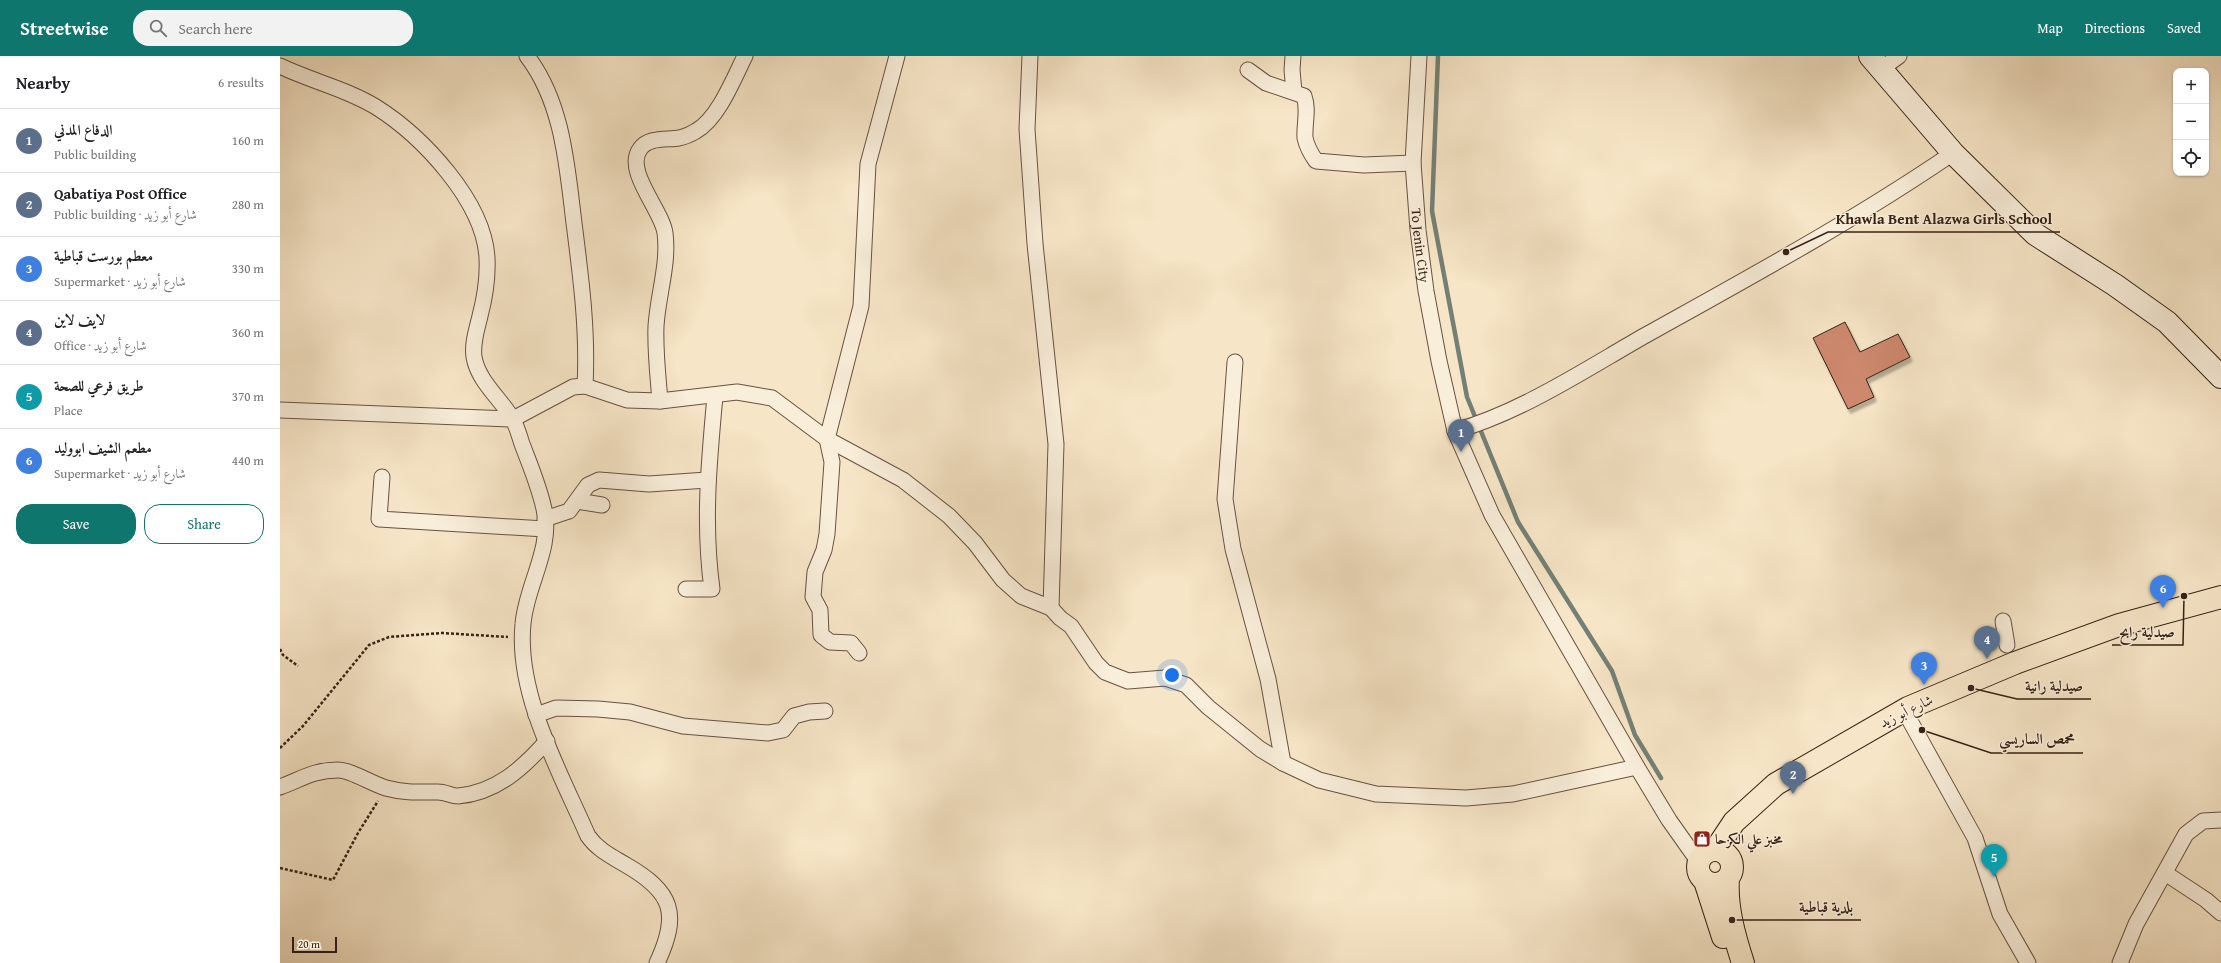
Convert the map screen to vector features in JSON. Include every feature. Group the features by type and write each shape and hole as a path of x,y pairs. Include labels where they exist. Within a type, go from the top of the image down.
{"main road":[{"name":"شارع أبو زيد","path":"1707,855 1734,822 1776,784 1904,710 2015,663 2118,625 2221,597"},
{"path":"1732,963 1706,881 1698,873 1707,855 1726,854 1730,858 1732,869 1728,878 1727,893 1732,924 1743,963"},
{"path":"1706,881 1716,884 1728,878"}],"street":[{"path":"527,56 537,69 550,97 561,133 584,295 587,348 585,386"},
{"path":"660,401 656,327 660,291 667,254 664,230 636,168 636,156 640,148 652,140 681,138 697,130 710,118 726,94 745,56"},
{"path":"859,653 850,643 830,642 821,634 820,610 813,597 815,572 824,550 826,534 832,462 827,440 861,306 868,164 897,56"},
{"path":"1030,56 1027,129 1035,244 1056,444 1051,608"},
{"path":"1293,56 1292,70 1294,92"},
{"name":"To Jenin City","path":"1419,56 1413,164 1426,290 1439,361 1455,431 1492,516 1637,767 1669,820 1707,855"},
{"path":"1898,56 1876,62 1953,153 2035,234 2115,285 2166,322 2221,377"},
{"path":"280,66 375,107 425,146 461,191 483,236 487,254 488,275 485,296 474,342 474,357 479,372 488,387 513,419 539,488 545,524 539,568 527,598 522,638 524,674 530,700 588,836 595,846 641,874 658,888 666,900 670,913 670,925 664,947 657,963"},
{"path":"1248,70 1266,83 1304,96 1307,104 1305,137 1309,150 1316,161 1364,165 1413,164"},
{"path":"1455,431 1485,422 1571,378 1893,194 1953,153"},
{"path":"1235,362 1226,499 1233,549 1268,679 1284,763"},
{"path":"280,410 513,419 573,387 585,386 627,400 660,401 715,396 737,392 772,398 827,440 903,480 949,516 975,542 1003,580 1021,596 1051,608 1060,618 1071,626 1096,663 1105,672 1128,681 1165,678 1186,685 1208,707 1260,749 1284,763 1319,780 1376,794 1466,798 1513,794 1637,767"},
{"path":"686,590 712,589 708,559 707,480 715,396"},
{"path":"382,477 379,519 545,524 569,511 588,485 599,480 649,484 707,480"},
{"path":"577,501 602,505"},
{"path":"2003,622 2007,645"},
{"path":"536,715 556,708 598,709 630,712 683,726 768,733 782,730 794,716 809,712 825,711"},
{"path":"1904,710 1976,838 2000,914 2028,963"},
{"path":"280,787 312,772 339,770 386,788 414,794 440,792 457,796 488,789 506,780 532,757 547,741"},
{"path":"2120,963 2136,924 2186,834 2194,826 2203,821 2221,820"},
{"path":"2165,873 2206,900 2221,913"}],"path":[{"path":"280,748 303,726 369,645 390,637 442,633 522,638"},
{"path":"280,649 283,655 298,666"},
{"path":"280,868 333,880 358,833 386,788"}],"building":[{"path":"1845,322 1860,352 1898,334 1910,357 1866,379 1874,397 1848,409 1813,338"}],"waterway":[{"path":"1438,56 1432,211 1467,397 1518,522 1612,671 1635,735 1661,778"}],"place":[{"name":"Khawla Bent Alazwa Girls School","path":"1786,252"},
{"name":"الدفاع المدني","path":"1461,452"},
{"name":"صيدلية رابح","path":"2184,596"},
{"name":"مطعم الشيف ابووليد","path":"2163,608"},
{"name":"لايف لاين","path":"1987,659"},
{"name":"معطم بورست قباطية","path":"1924,685"},
{"name":"صيدلية رانية","path":"1971,688"},
{"name":"محمص الساريسي","path":"1922,730"},
{"name":"Qabatiya Post Office","path":"1793,794"},
{"name":"مخبز علي الكزحا","path":"1702,839"},
{"name":"طريق فرعي للصحة","path":"1994,877"},
{"name":"بلدية قباطية","path":"1732,920"}]}
